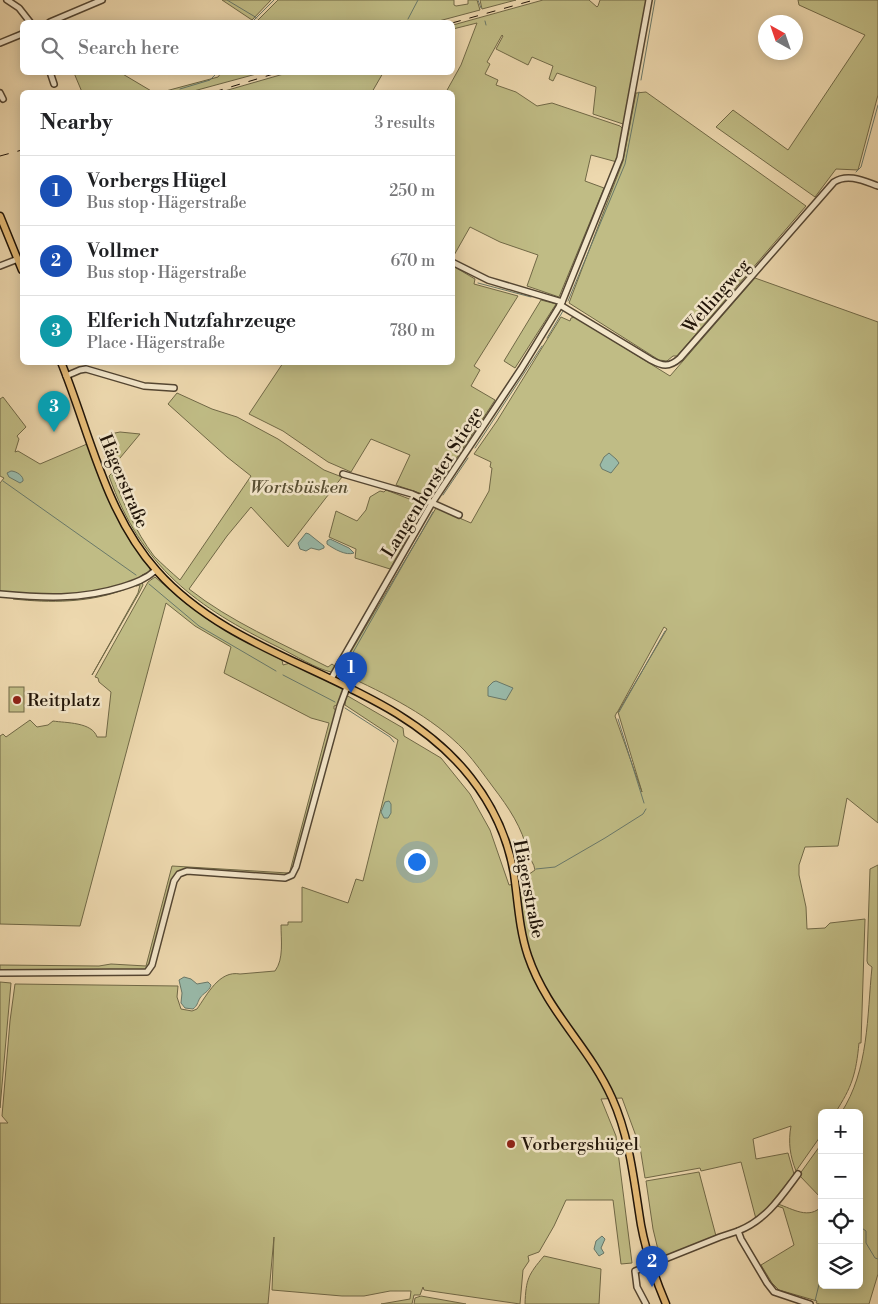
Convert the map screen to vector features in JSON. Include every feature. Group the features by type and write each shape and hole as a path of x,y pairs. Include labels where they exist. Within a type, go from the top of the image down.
{"main road":[{"path":"0,216 20,264"},
{"name":"Hägerstraße","path":"62,365 116,508 132,539 156,570 178,593 211,618 405,719 440,746 468,775 494,813 509,854 522,934 533,969 547,999 600,1076 620,1117 630,1153 641,1224 651,1266 666,1304"}],"street":[{"path":"7,0 19,8 28,20"},
{"path":"55,20 102,0"},
{"name":"Langenhorster Stiege","path":"331,679 432,502 521,369 561,303 620,158 649,0"},
{"path":"0,43 20,35"},
{"path":"51,75 54,84"},
{"path":"0,93 3,99"},
{"name":"Wellingweg","path":"561,303 650,360 661,365 671,365 680,358 834,182 842,178 850,178 878,186"},
{"path":"0,266 18,259"},
{"path":"455,264 488,280 561,303"},
{"path":"66,376 86,369 144,386 174,388"},
{"path":"343,474 396,489 432,502 459,515"},
{"path":"0,594 46,598 92,595 142,580 156,570"},
{"path":"0,973 147,972 152,966 174,881 179,874 187,871 285,878 292,875 296,867 340,706 348,688"},
{"path":"646,1304 638,1287 635,1271 754,1224 764,1216 798,1174"},
{"path":"738,1231 772,1289 780,1295 810,1304"}],"green space":[{"path":"222,0 271,0 252,20"},
{"path":"278,0 454,0 454,5 456,6 468,4 468,0 477,0 480,10 442,20 258,20"},
{"path":"480,0 516,0 482,9"},
{"path":"543,0 589,0 597,7 600,0 647,0 625,123 623,124 593,114 596,87 557,73 553,81 549,79 553,66 532,57 528,65 496,49 502,35 487,62 490,64 485,74 498,80 496,85 516,92 537,106 552,103 620,126 624,130 617,162 591,155 585,181 604,188 559,297 527,286 538,255 500,242 470,227 455,253 455,90 447,90 461,65 477,23 455,28 455,24"},
{"path":"798,0 878,0 878,95 858,170 836,169 815,197 716,127 733,110 788,150 865,35 799,5"},
{"path":"75,75 124,75 150,90 81,90"},
{"path":"220,75 253,75 197,90 169,90"},
{"path":"280,75 382,75 373,90 228,90"},
{"path":"646,92 806,206 677,356 673,356 667,361 659,360 569,303 623,161 636,93"},
{"path":"455,267 475,279 474,284 518,296 474,366 480,370 471,386 495,400 476,429 473,427 475,430 431,497 396,485 410,455 371,439 351,472 328,462 283,431 249,414 282,365 455,365"},
{"path":"755,278 878,322 878,823 847,798 838,846 805,847 799,865 799,875 806,907 807,929 825,928 830,923 865,919 861,1043 859,1043 852,1080 846,1095 837,1109 818,1109 818,1140 796,1171 790,1149 791,1126 753,1139 756,1159 788,1153 794,1174 760,1217 756,1219 741,1162 701,1171 700,1168 645,1178 640,1147 622,1098 601,1099 616,1136 632,1263 621,1264 613,1200 566,1200 539,1252 528,1256 529,1261 523,1270 520,1304 424,1290 423,1287 420,1295 414,1295 412,1304 381,1304 410,1299 411,1291 390,1291 364,1296 342,1296 272,1290 274,1237 268,1304 0,1304 0,1123 8,1123 2,1116 15,984 178,986 177,997 181,1009 192,1011 197,1009 214,985 226,976 275,971 281,955 281,925 288,925 288,922 302,922 302,887 348,903 356,879 363,881 398,740 345,705 346,695 403,728 404,736 441,758 470,794 490,830 509,885 515,884 535,870 510,810 465,751 438,727 408,707 343,674 346,660 436,508 471,523 489,491 492,468 490,467 491,462 474,454 497,421 561,317 570,321 571,318 575,317 670,376","holes":["664,627 667,629 618,712 618,711","617,712 618,712 642,792 615,716"]},
{"path":"541,300 556,304 515,368 504,361"},
{"name":"Wortsbüsken","path":"177,393 212,409 237,417 278,439 324,470 342,477 288,547 251,507 227,536 189,589 222,612 257,631 328,667 332,664 336,667 331,672 312,665 250,633 197,600 155,560 137,536 122,508 109,476 112,473 141,537 154,556 180,580 251,476 168,404"},
{"path":"3,397 26,427 17,436 19,439 15,452 18,451 40,464 87,444 121,524 150,568 150,572 110,590 70,596 0,593 0,483 4,478 0,476 0,399"},
{"path":"120,432 140,434 110,470 99,440 110,434"},
{"path":"386,490 425,505 390,569 355,558 356,549 329,537 336,511 357,521 366,510 370,497"},
{"path":"155,577 210,621 282,660 283,665 290,663 342,688 343,692 338,705 334,706 334,709 338,710 295,868 290,874 284,875 179,872 151,965 147,970 0,972 0,965 99,966 111,964 146,966 172,866 288,873 290,871 329,723 311,718 224,673 231,647 195,626 166,603 80,926 0,924 0,736 3,734 6,737 30,720 37,727 48,725 53,721 78,724 90,728 97,737 106,737 111,692 95,677 148,582"},
{"path":"142,582 143,585 139,593 92,675 138,593 140,585 136,586"},
{"path":"121,588 126,589 98,597 70,601 13,599 15,597 55,599 82,597"},
{"name":"Reitplatz","path":"9,687 24,687 24,712 9,712"},
{"path":"878,865 878,1274 869,1304 820,1304 816,1303 817,1301 779,1290 772,1283 761,1265 794,1245 783,1208 777,1206 778,1204 806,1213 818,1209 818,1289 863,1289 863,1109 843,1109 857,1079 865,1042 872,967 867,961 870,869"},
{"path":"0,982 11,983 0,1108"},
{"path":"818,1149 818,1195 799,1175"},
{"path":"699,1172 716,1236 660,1258 653,1229 646,1181"},
{"path":"544,1256 601,1269 599,1304 525,1304 529,1278 534,1268"},
{"path":"421,1296 466,1304 414,1304 415,1298"}],"shaded area":[{"path":"609,453 619,463 611,473 602,469 600,465 604,457"},
{"path":"11,471 19,474 23,481 20,483 9,477 7,473"},
{"path":"306,533 324,546 324,548 319,550 311,548 306,551 300,549 298,543"},
{"path":"330,539 349,548 354,553 344,553 333,548 327,544 327,541"},
{"path":"496,681 513,688 506,700 488,696 488,687"},
{"path":"389,801 391,813 388,818 384,818 381,812 385,802"},
{"path":"184,977 191,979 197,984 208,982 211,985 193,1009 185,1008 181,1003 182,993 179,980"},
{"path":"602,1236 605,1239 601,1248 604,1253 599,1256 594,1249 596,1241"}],"waterway":[{"path":"227,0 257,18"},
{"path":"254,20 274,0"},
{"path":"408,19 418,0"},
{"path":"478,0 481,8"},
{"path":"641,80 655,0"},
{"path":"485,21 486,25"},
{"path":"180,89 210,80 215,75"},
{"path":"568,301 625,164 639,92"},
{"path":"856,172 861,167 878,105"},
{"path":"478,283 531,297"},
{"path":"547,338 563,311"},
{"path":"475,448 542,346"},
{"path":"443,495 468,458"},
{"path":"3,481 136,575"},
{"path":"347,663 433,512"},
{"path":"149,584 199,626 276,671"},
{"path":"619,712 665,631"},
{"path":"283,675 335,702"},
{"path":"345,708 390,737 394,742"},
{"path":"618,719 644,803"},
{"path":"536,869 555,867 643,814 646,809"},
{"path":"863,1229 866,1231 866,1243 875,1258 878,1259"},
{"path":"815,1301 818,1289"}],"railway":[{"path":"455,22 534,0"},
{"path":"221,90 270,75"},
{"path":"0,156 20,151"}],"place":[{"name":"Elferich Nutzfahrzeuge","path":"54,432"},
{"name":"Vorbergs Hügel","path":"351,693"},
{"name":"Reitplatz","path":"17,700"},
{"name":"Vorbergshügel","path":"511,1144"},
{"name":"Vollmer","path":"652,1287"}]}
